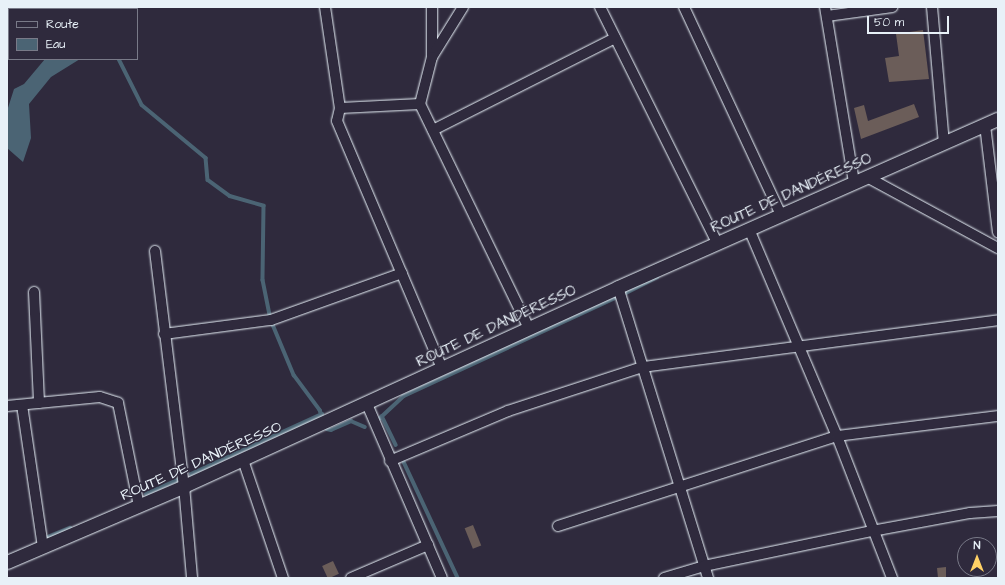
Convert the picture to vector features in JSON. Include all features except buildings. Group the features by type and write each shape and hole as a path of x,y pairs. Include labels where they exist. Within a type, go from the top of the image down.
{"street":[{"path":"325,7 340,108 337,121 442,368"},
{"path":"432,7 432,57 420,104 529,328"},
{"path":"432,57 463,7"},
{"path":"600,7 717,243"},
{"path":"684,7 781,215"},
{"path":"854,183 826,11 892,7"},
{"path":"932,7 944,143"},
{"path":"433,130 615,38"},
{"path":"340,108 420,104"},
{"name":"ROUTE DE DANDÉRESSO","path":"7,562 243,460 618,287 998,119"},
{"path":"985,125 998,232"},
{"path":"867,177 998,248"},
{"path":"750,229 838,436 872,531 892,578"},
{"path":"155,251 164,334 184,486 192,578"},
{"path":"164,334 271,320 402,274"},
{"path":"618,287 708,578"},
{"path":"34,292 38,403"},
{"path":"390,461 508,411 643,367 998,320"},
{"path":"7,406 100,397 118,404 139,506"},
{"path":"367,404 390,461 442,578"},
{"path":"22,405 43,547"},
{"path":"558,526 838,436 998,416"},
{"path":"243,460 283,578"},
{"path":"664,578 704,566 872,531 970,513 998,511"},
{"path":"351,578 428,545"}],"water":[{"path":"44,60 78,60 51,77 29,104 31,138 23,162 7,148 7,111 14,89 24,84"}],"waterway":[{"path":"120,60 142,105 206,158 208,180 230,196 264,206 263,280 271,320 294,375 320,410 323,419"},
{"path":"626,293 657,277"},
{"path":"378,420 404,396 615,298"},
{"path":"191,474 322,414"},
{"path":"382,416 396,445"},
{"path":"327,429 331,430 351,421 365,427"},
{"path":"404,462 458,578"},
{"path":"146,494 178,480"},
{"path":"45,538 70,528"}]}
